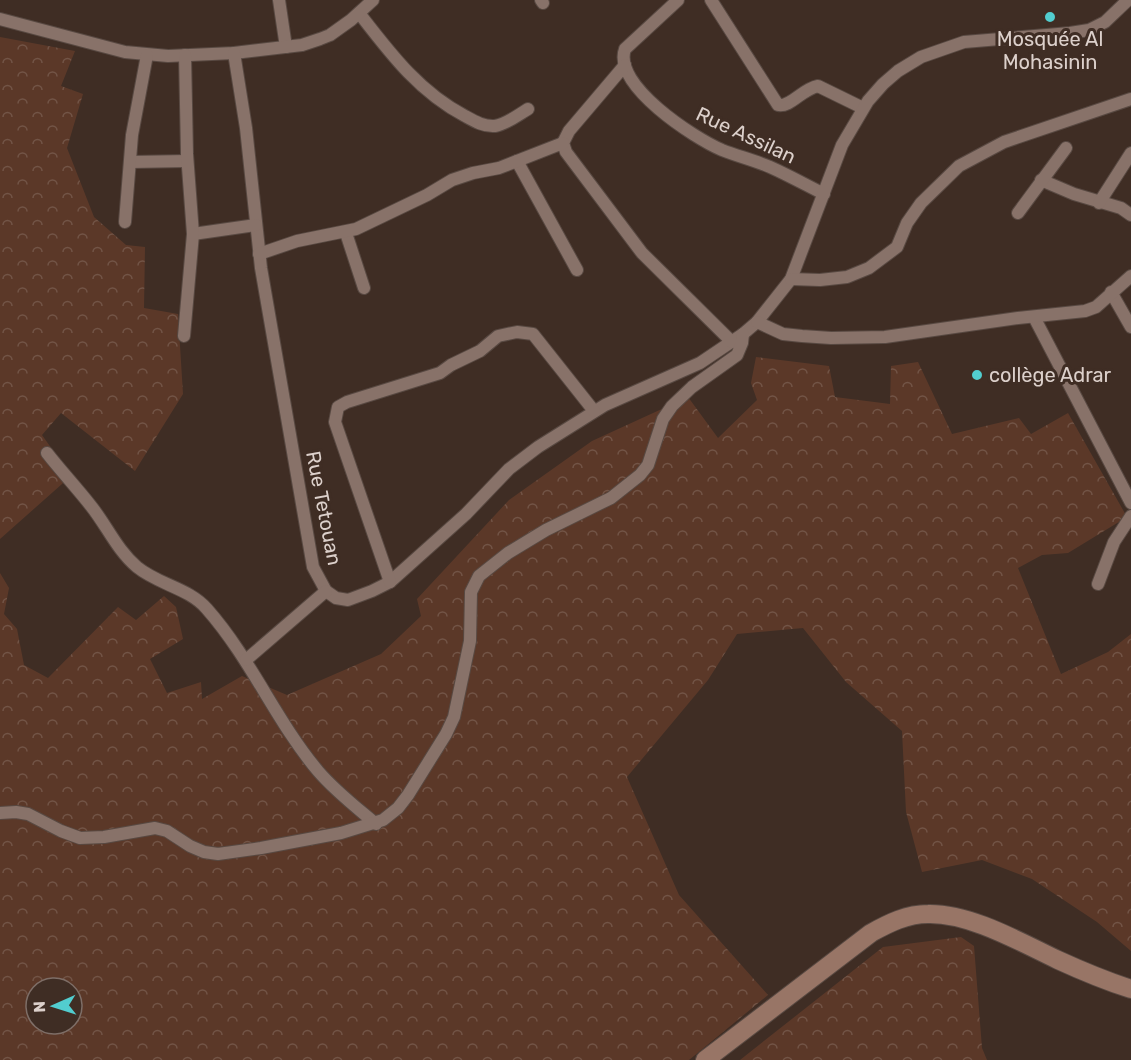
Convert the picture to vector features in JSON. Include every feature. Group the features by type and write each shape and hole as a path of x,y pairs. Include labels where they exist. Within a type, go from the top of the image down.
{"street":[{"path":"279,0 286,47"},
{"path":"0,19 125,52 147,55 234,53 302,45 330,34 373,0"},
{"path":"259,254 297,241 346,233 427,195 452,180 499,168 563,143 574,125 625,65 623,56 628,44 678,0"},
{"path":"711,0 778,105 789,104 806,90 818,86 863,108"},
{"name":"Rue Tetouan","path":"234,53 246,128 259,254 312,560 317,578 326,591 336,598 348,600 364,596 390,582 466,514 521,459 594,411 700,363 757,322 791,279 842,145 863,108 883,84 898,72 931,53 964,42 1089,30 1105,22 1128,0"},
{"path":"359,13 417,83 457,112 482,124 492,126 504,123 528,109"},
{"path":"125,222 132,135 147,55"},
{"path":"184,336 193,234 187,161 185,55"},
{"name":"Rue Assilan","path":"625,65 632,79 672,121 720,149 767,166 824,194"},
{"path":"791,279 847,277 869,268 897,247 907,223 921,203 959,166 978,154 1019,136 1131,99"},
{"path":"563,143 568,156 642,253 732,342"},
{"path":"1018,213 1066,148"},
{"path":"1099,203 1131,153"},
{"path":"129,162 187,161"},
{"path":"517,161 577,270"},
{"path":"1041,180 1099,203 1116,206 1130,212"},
{"path":"193,234 256,225"},
{"path":"346,233 364,288"},
{"path":"757,322 783,333 831,338 885,337 1091,310 1131,276"},
{"path":"1112,292 1131,327"},
{"path":"1034,317 1131,503"},
{"path":"390,582 335,422 338,407 347,402 440,373 480,351 498,336 517,332 533,334 594,411"},
{"path":"0,813 28,814 80,838 104,837 155,828 167,831 204,852 218,854 341,833 376,824 398,808 408,795 454,717 470,640 471,592 479,576 486,569 546,530 611,498 640,475 648,465 661,425 669,411 684,394 737,355 743,334"},
{"path":"47,453 91,506 130,561 147,575 198,599 246,660 284,722 319,771 350,803 376,824"},
{"path":"1098,584 1114,542 1131,516"},
{"path":"246,660 326,591"},
{"path":"705,1060 871,933 893,922 917,915 941,915 982,926 1092,975 1131,989"}],"green space":[{"path":"0,37 75,51 61,86 83,94 67,148 94,217 126,245 145,247 144,308 178,314 183,394 135,471 61,413 42,435 71,476 0,539"},
{"path":"756,357 829,366 835,397 890,404 891,366 918,362 952,434 1019,418 1031,434 1068,413 1127,517 1068,553 1042,555 1018,568 1061,674 1108,652 1131,634 1131,951 1097,922 1032,879 982,860 922,872 906,812 902,731 846,682 803,628 737,634 708,680 627,777 679,895 768,995 689,1060 0,1060 0,573 9,588 4,614 17,629 24,665 48,678 118,607 136,620 164,596 176,607 183,639 150,659 167,693 201,682 202,699 242,676 287,695 381,654 421,616 417,599 509,500 592,441 688,397 718,438 757,400 751,383"},
{"path":"961,937 974,946 982,1048 987,1060 740,1060 883,947"}],"place":[{"name":"Mosquée Al Mohasinin","path":"1050,17"},
{"name":"collège Adrar","path":"977,375"}]}
